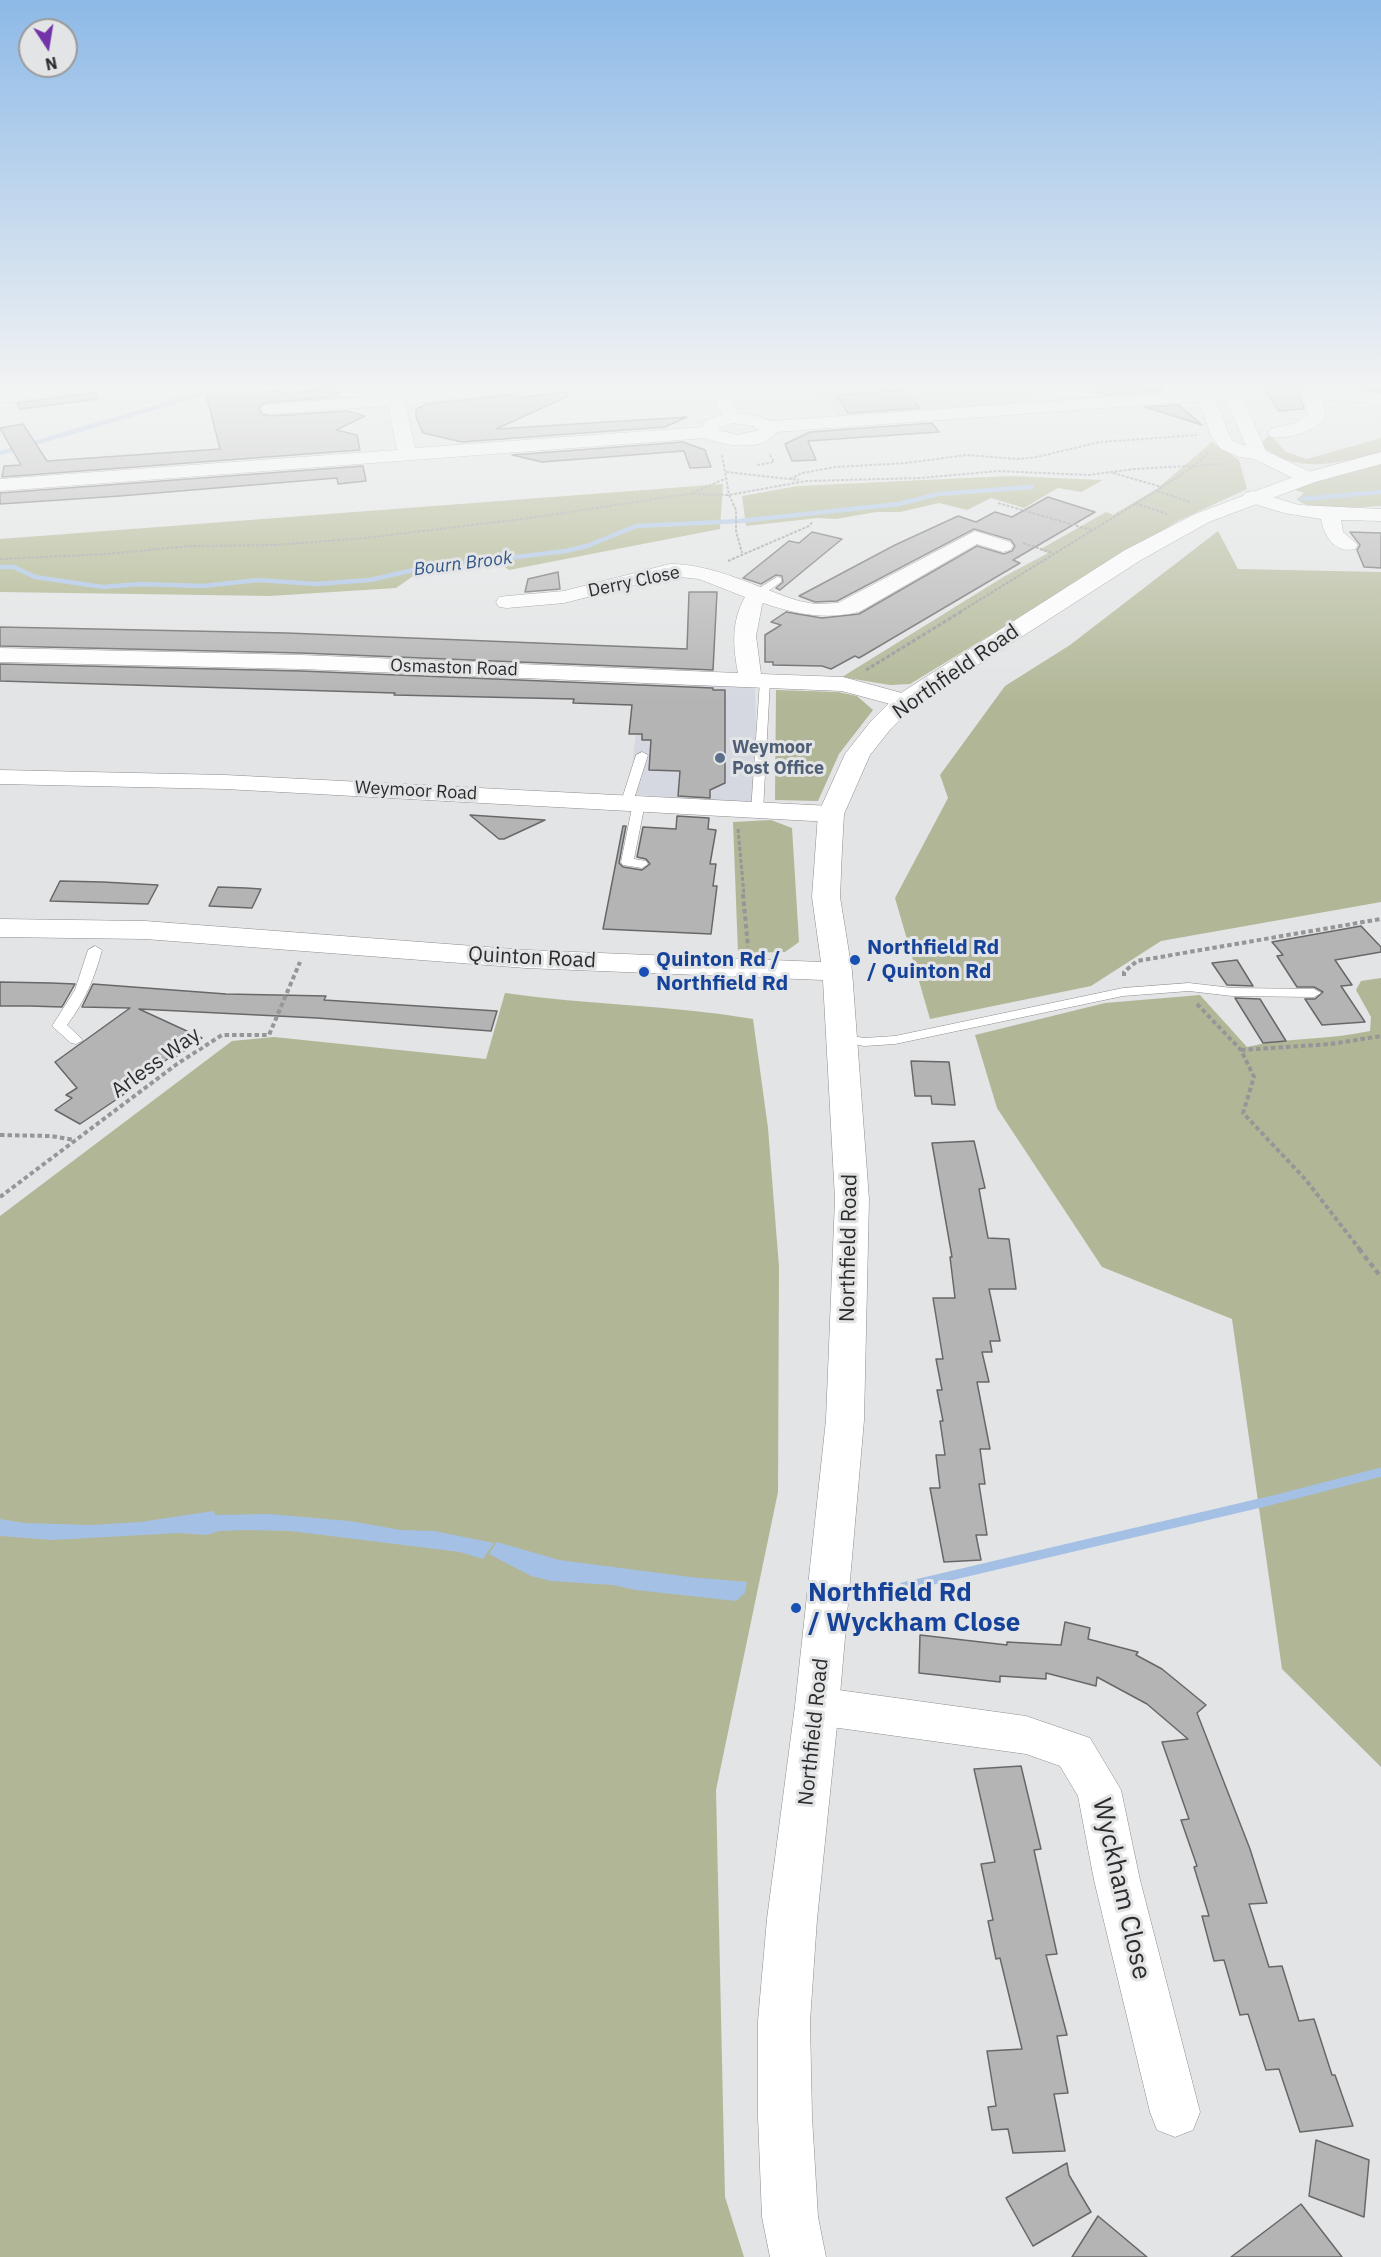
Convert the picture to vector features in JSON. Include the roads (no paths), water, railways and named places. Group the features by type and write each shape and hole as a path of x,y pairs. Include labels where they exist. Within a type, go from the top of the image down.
{"street":[{"name":"Northfield Road","path":"798,2257 790,2217 785,2117 784,2021 792,1919 817,1706 845,1420 852,1199 837,970 826,897 831,814 858,754 880,726 905,701 1133,555 1202,518 1240,491"},
{"path":"1266,491 1282,509 1330,515 1381,514"},
{"path":"1330,515 1334,534 1348,545"},
{"name":"Derry Close","path":"507,602 564,597 670,570 684,570 704,574 757,594 819,612 836,611 851,607 975,537 1003,546"},
{"path":"757,594 747,608 744,639 758,681"},
{"name":"Osmaston Road","path":"0,656 301,662 843,684 905,701"},
{"name":"Weymoor Road","path":"0,777 225,782 831,814"},
{"name":"Quinton Road","path":"0,928 145,930 526,958 750,969 837,970"},
{"name":"Quinton Road","path":"0,947 95,950 227,935"},
{"name":"Wyckham Close","path":"817,1706 1026,1735 1075,1752 1099,1790 1118,1880 1174,2112"}],"lane":[{"path":"757,594 777,580"},
{"path":"747,810 758,681"},
{"path":"642,755 633,802 627,862 642,864"},
{"path":"76,1040 59,1026 67,1017 89,976 95,950"},
{"path":"842,1038 864,1042 896,1040 1123,992 1189,987 1232,992 1314,993"}],"water":[{"path":"214,1511 215,1515 269,1514 349,1521 401,1530 434,1531 494,1543 483,1559 460,1552 290,1531 219,1531 207,1535 179,1533 52,1540 0,1536 0,1519 24,1523 92,1525 140,1522"},
{"path":"497,1542 559,1560 747,1582 745,1593 736,1601 636,1590 613,1585 551,1581 531,1576 489,1554"}],"waterway":[{"name":"Bourn Brook","path":"0,567 14,567 35,577 103,587 140,584 203,586 258,580 316,584 370,580 418,569 566,551 587,546 636,526 740,521 899,504 938,494 974,491"},
{"name":"Bourn Brook","path":"1302,499 1381,492"},
{"path":"903,1587 1273,1500 1381,1472"}],"place":[{"name":"Weymoor Post Office","path":"720,758"},
{"name":"Northfield Rd / Quinton Rd","path":"855,960"},
{"name":"Quinton Rd / Northfield Rd","path":"644,972"},
{"name":"Northfield Rd / Wyckham Close","path":"796,1608"}]}
